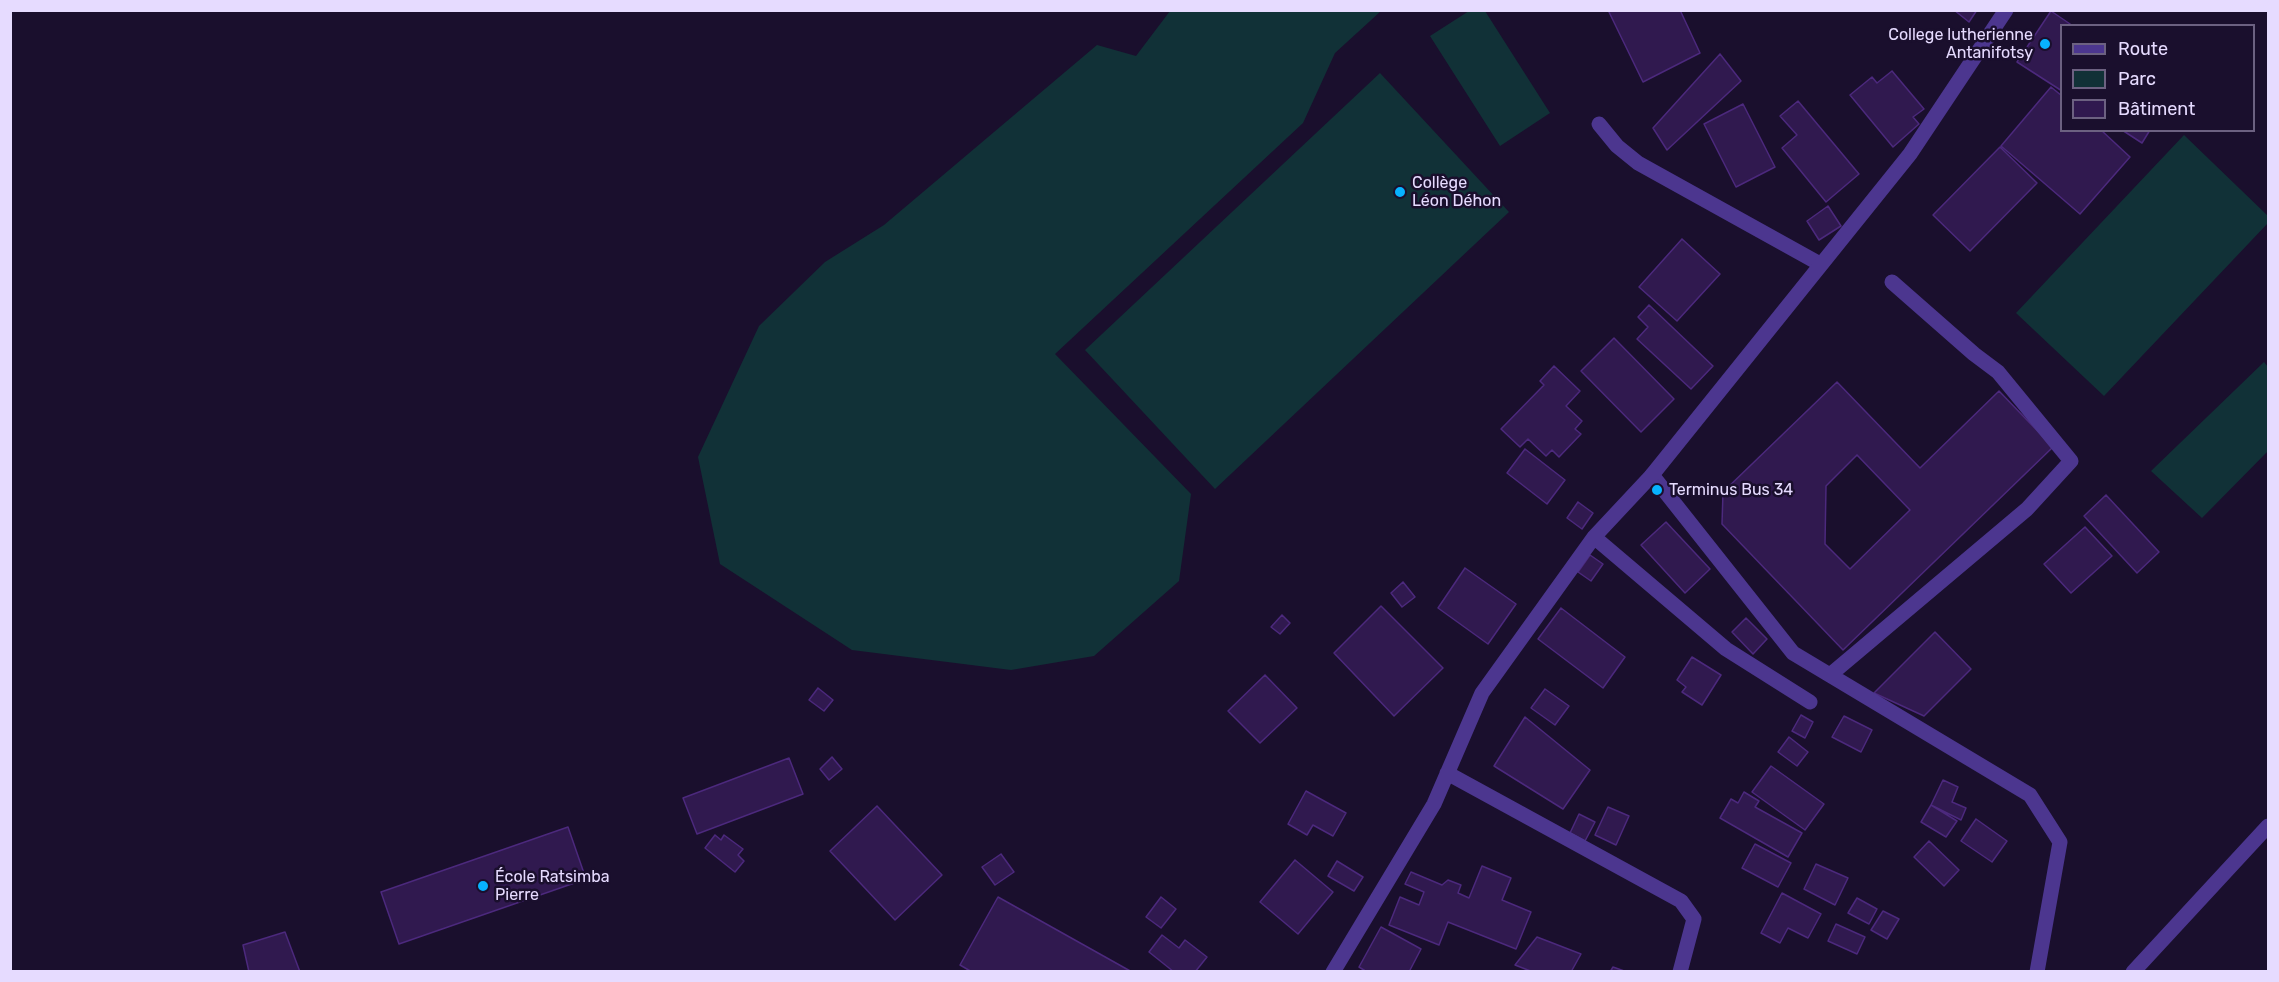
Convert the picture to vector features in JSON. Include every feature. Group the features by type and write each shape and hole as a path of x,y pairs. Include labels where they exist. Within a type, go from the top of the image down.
{"street":[{"path":"1333,972 1434,804 1482,693 1594,537 1652,475 1910,154 1982,50 2006,10"},
{"path":"1599,124 1617,146 1638,163 1820,264"},
{"path":"1830,675 2027,509 2071,461 1998,372 1948,333 1892,282"},
{"path":"1652,475 1793,653 2030,795 2060,842 2037,972"},
{"path":"1594,537 1726,649 1810,702"},
{"path":"1447,773 1681,901 1694,919 1680,972"},
{"path":"2133,972 2268,826"}],"green space":[{"path":"1170,11 1381,11 1335,53 1303,123 1055,354 1191,494 1179,581 1094,656 1011,670 852,650 720,564 698,457 759,326 825,262 884,225 1097,45 1136,56"},
{"path":"1469,11 1485,11 1550,113 1500,146 1430,36"},
{"path":"1380,73 1509,212 1215,489 1085,350"},
{"path":"2184,135 2268,216 2268,223 2104,396 2016,313"},
{"path":"2264,362 2268,367 2268,451 2202,518 2151,471"}],"building":[{"path":"1608,10 1680,10 1700,53 1643,82"},
{"path":"1954,10 1977,10 1969,22"},
{"name":"College lutherienne Antanifotsy","path":"2051,11 2070,24 2060,24 2060,90 2017,62"},
{"path":"1720,54 1741,81 1667,150 1653,128"},
{"path":"1892,71 1924,109 1913,117 1919,124 1893,147 1850,95 1872,77 1877,83"},
{"path":"2051,87 2060,94 2060,132 2103,132 2130,157 2080,214 2001,146"},
{"path":"1798,101 1859,174 1826,202 1782,148 1797,135 1780,116"},
{"path":"1743,104 1775,167 1736,187 1704,124"},
{"path":"2125,132 2149,132 2142,143"},
{"path":"2000,147 2037,183 1970,251 1933,215"},
{"path":"1828,206 1841,226 1819,240 1807,221"},
{"path":"1682,239 1720,274 1677,321 1639,287"},
{"path":"1649,305 1713,366 1691,389 1637,339 1648,327 1638,317"},
{"path":"1614,338 1674,399 1641,432 1581,371"},
{"path":"1554,366 1580,391 1566,406 1582,421 1575,429 1581,434 1559,457 1552,450 1546,456 1528,439 1520,447 1501,429 1544,385 1540,381"},
{"path":"1837,382 1920,468 1999,391 2053,447 1843,650 1722,524 1723,492","holes":["1857,455 1910,510 1850,569 1825,544 1826,486"]},
{"path":"1525,449 1565,480 1547,504 1507,473"},
{"path":"2106,495 2159,552 2137,573 2084,516"},
{"path":"1578,502 1593,513 1582,529 1567,518"},
{"path":"1666,522 1710,569 1685,593 1641,545"},
{"path":"2085,527 2112,556 2071,593 2044,564"},
{"path":"1590,555 1603,564 1591,581 1578,572"},
{"path":"1465,568 1516,604 1488,644 1438,608"},
{"path":"1403,582 1415,597 1402,607 1391,593"},
{"path":"1381,606 1443,668 1394,716 1334,653"},
{"path":"1561,608 1625,657 1603,688 1538,639"},
{"path":"1282,615 1290,623 1280,634 1271,627"},
{"path":"1746,618 1767,639 1753,654 1732,632"},
{"path":"1935,632 1971,669 1924,716 1874,693"},
{"path":"1692,657 1721,675 1702,705 1682,692 1686,687 1677,680"},
{"path":"1265,675 1297,708 1260,743 1228,711"},
{"path":"818,688 833,700 824,711 809,700"},
{"path":"1545,689 1569,706 1555,725 1531,708"},
{"path":"1801,715 1813,722 1805,738 1792,731"},
{"path":"1844,716 1872,730 1861,752 1832,737"},
{"path":"1525,717 1590,770 1563,809 1494,766"},
{"path":"1789,737 1808,752 1797,766 1778,752"},
{"path":"832,757 842,769 829,780 820,769"},
{"path":"789,758 803,794 697,834 683,798"},
{"path":"1771,766 1824,804 1805,830 1752,792"},
{"path":"1943,780 1958,787 1952,802 1966,808 1961,820 1931,805"},
{"path":"1306,791 1346,813 1333,836 1313,825 1307,835 1288,824"},
{"path":"1744,792 1759,801 1755,807 1802,833 1788,857 1720,818 1731,799 1738,803"},
{"path":"1931,805 1957,821 1946,837 1921,822"},
{"path":"877,806 942,875 895,920 830,851"},
{"path":"1608,807 1629,816 1616,845 1595,835"},
{"path":"1579,814 1595,822 1585,841 1570,833"},
{"path":"1976,819 2007,841 1992,862 1961,841"},
{"name":"École Ratsimba Pierre","path":"568,827 586,879 399,944 381,892"},
{"path":"715,835 721,840 724,835 743,849 738,855 744,861 735,872 705,848"},
{"path":"1929,841 1959,870 1944,886 1914,857"},
{"path":"1755,844 1791,863 1778,887 1742,868"},
{"path":"1001,854 1014,872 995,885 982,867"},
{"path":"1295,860 1333,892 1298,934 1260,902"},
{"path":"1337,861 1363,877 1354,891 1328,876"},
{"path":"1816,864 1848,878 1835,905 1804,889"},
{"path":"1482,866 1511,878 1502,900 1531,912 1516,949 1448,922 1439,945 1389,925 1400,897 1419,905 1424,892 1405,884 1411,872 1442,885 1448,880 1461,885 1458,893 1469,898"},
{"path":"1782,893 1821,914 1808,938 1788,928 1780,943 1761,933"},
{"path":"998,897 1132,972 972,972 960,965"},
{"path":"1161,897 1176,909 1161,928 1146,917"},
{"path":"1857,898 1877,909 1869,924 1848,913"},
{"path":"1883,911 1899,919 1887,939 1871,930"},
{"path":"1836,924 1865,937 1857,954 1828,941"},
{"path":"1381,927 1421,949 1409,972 1367,972 1359,967"},
{"path":"285,932 300,972 249,972 243,945"},
{"path":"1162,935 1179,948 1185,940 1207,957 1195,972 1174,972 1149,952"},
{"path":"1537,937 1581,954 1571,972 1533,972 1515,965"},
{"path":"1613,967 1627,972 1610,972"}],"place":[{"name":"College lutherienne Antanifotsy","path":"2045,44"},
{"name":"Collège Léon Déhon","path":"1400,192"},
{"name":"Terminus Bus 34","path":"1657,490"},
{"name":"École Ratsimba Pierre","path":"483,886"}]}
